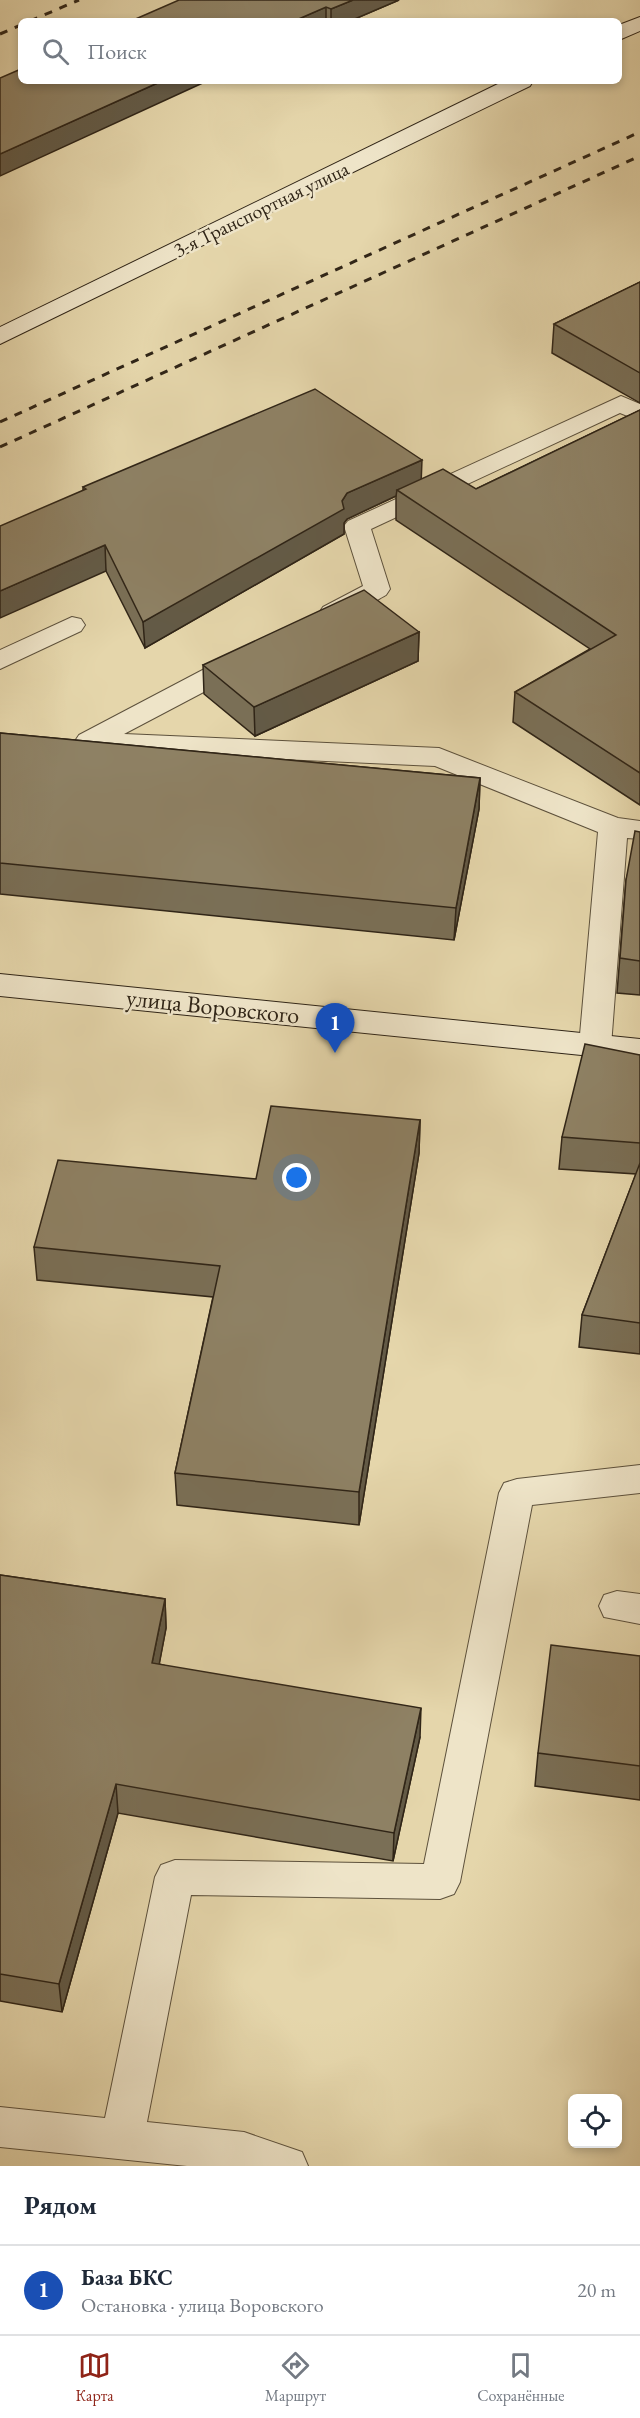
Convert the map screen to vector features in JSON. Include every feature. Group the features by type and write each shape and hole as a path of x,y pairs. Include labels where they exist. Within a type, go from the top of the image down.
{"street":[{"path":"622,32 640,23"},
{"name":"3-я Транспортная улица","path":"0,337 516,84"},
{"name":"улица Воровского","path":"0,984 640,1050"}],"lane":[{"path":"305,627 377,589 357,526 621,403 640,414"},
{"path":"0,661 72,625"},
{"path":"264,648 89,741 440,757 627,828 595,1046"},
{"path":"122,2140 175,1877 440,1882 517,1493 640,1479"},
{"path":"0,2127 122,2140 287,2166"}],"building":[{"path":"179,0 353,0 331,9 326,7 301,18 138,18"},
{"path":"18,70 18,84 155,84 0,154 0,78"},
{"path":"640,282 640,373 554,324"},
{"path":"315,389 422,460 347,493 342,501 344,509 143,622 105,545 0,591 0,526 86,489 83,487"},
{"path":"640,410 640,773 515,692 616,635 397,490 443,469 476,489"},
{"path":"364,590 419,632 254,707 203,665"},
{"path":"0,733 480,778 456,908 0,863"},
{"path":"635,831 640,832 640,961 620,958 626,880"},
{"path":"585,1044 640,1055 640,1143 562,1137"},
{"path":"271,1106 420,1120 359,1492 175,1473 220,1266 34,1247 58,1160 256,1179"},
{"path":"640,1163 640,1323 582,1315"},
{"path":"0,1575 165,1599 152,1663 421,1708 394,1833 116,1784 59,1984 0,1974"},
{"path":"551,1645 640,1656 640,1766 538,1753"}],"railway":[{"path":"37,18 79,0"},
{"path":"0,34 18,26"},
{"path":"0,422 640,132"},
{"path":"0,447 640,156"}],"place":[{"name":"База БКС","path":"335,1053"}]}
